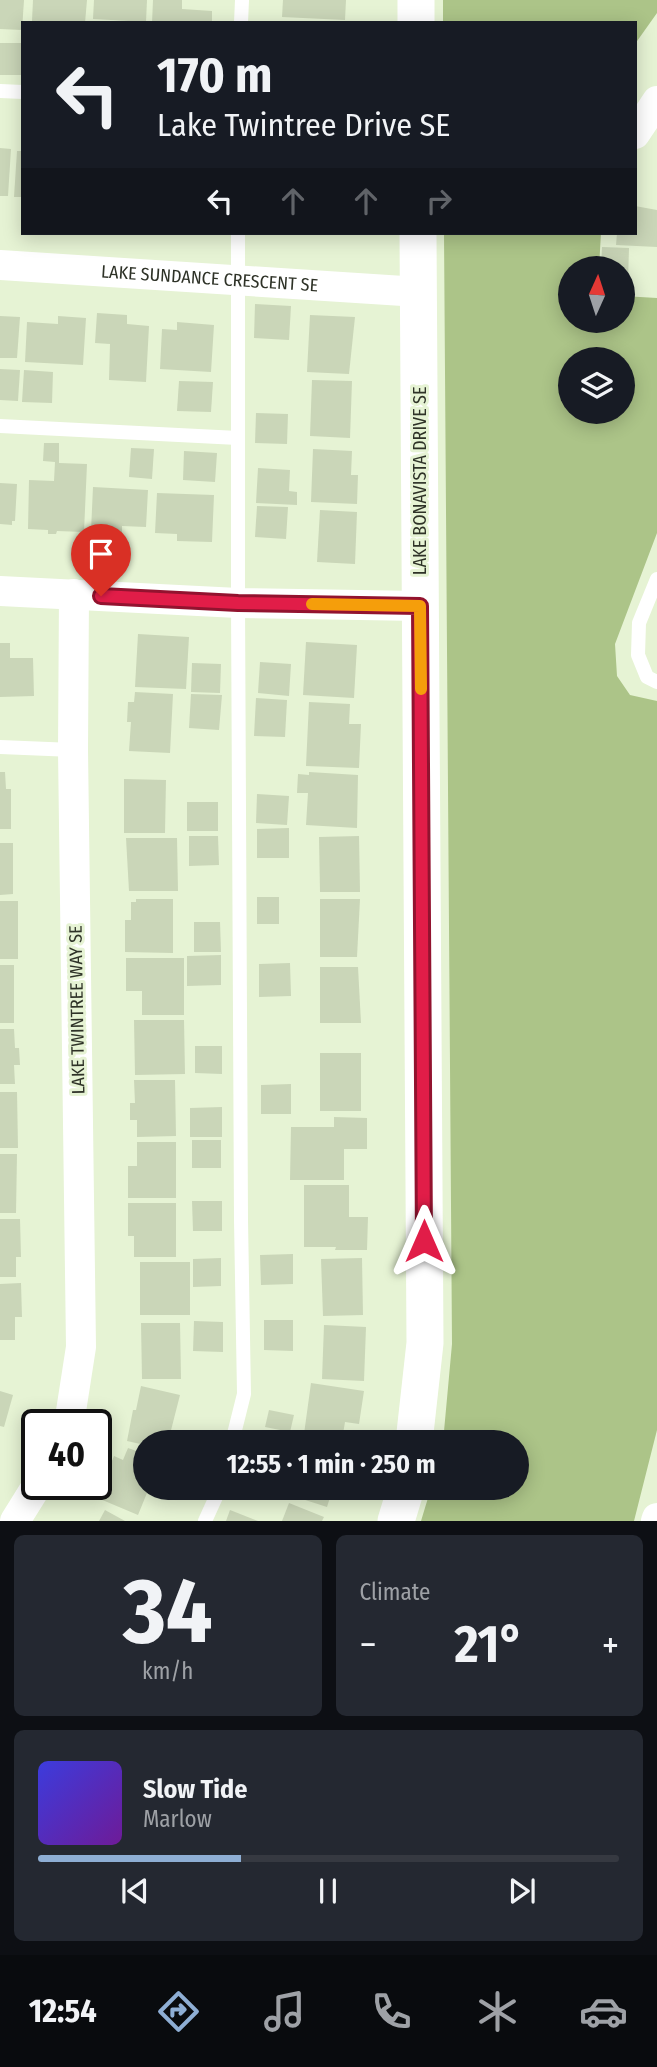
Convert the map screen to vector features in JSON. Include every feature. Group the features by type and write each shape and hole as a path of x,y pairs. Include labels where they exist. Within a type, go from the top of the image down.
{"street":[{"path":"416,0 416,21"},
{"path":"637,131 657,101"},
{"name":"LAKE BONAVISTA DRIVE SE","path":"415,1430 425,1343 418,235"},
{"name":"LAKE SUNDANCE CRESCENT SE","path":"0,265 419,292"},
{"path":"0,591 238,603 420,606"},
{"name":"LAKE TWINTREE WAY SE","path":"71,1409 81,1347 74,594"},
{"path":"15,1521 28,1500"},
{"path":"396,1521 402,1500"}],"lane":[{"path":"241,21 242,0"},
{"path":"0,91 21,92"},
{"path":"235,1430 244,1394 238,235"},
{"path":"0,426 238,438"},
{"path":"657,579 639,623 638,655 647,677 657,682"},
{"path":"0,747 74,750"},
{"path":"205,1521 215,1500"}],"green space":[{"path":"443,0 657,0 657,13 637,41 637,21 443,21"},
{"path":"444,235 601,235 600,256 558,256 558,333 635,333 635,297 657,298 657,533 615,644 617,676 630,695 657,701 657,1430 634,1521 421,1521 427,1500 529,1500 529,1430 444,1430 452,1344"}],"building":[{"path":"0,0 24,0 21,30 0,29"},
{"path":"33,0 87,0 85,21 32,21"},
{"path":"94,0 147,0 146,21 93,19"},
{"path":"153,0 182,0 182,9 212,11 212,21 152,21"},
{"path":"283,0 346,0 345,20 282,17"},
{"path":"0,43 21,43 21,75 0,75"},
{"path":"0,148 11,149 8,196 0,196"},
{"path":"17,151 21,151 21,197 14,197"},
{"path":"637,206 657,210 657,247 616,245 617,235 637,235"},
{"path":"602,247 629,248 629,256 602,256"},
{"path":"255,304 291,306 289,340 254,338"},
{"path":"97,313 127,315 127,324 149,326 146,382 109,380 110,344 95,343"},
{"path":"310,315 355,317 349,374 307,372"},
{"path":"0,316 20,317 17,358 0,358"},
{"path":"58,316 86,318 83,365 25,362 27,322 58,324"},
{"path":"177,322 214,325 211,372 160,369 162,329 177,330"},
{"path":"0,369 20,370 18,401 0,400"},
{"path":"24,370 53,372 52,403 22,402"},
{"path":"312,380 352,381 350,438 310,436"},
{"path":"179,381 213,382 211,412 177,411"},
{"path":"256,413 288,414 287,444 255,443"},
{"path":"44,443 59,443 59,463 87,464 84,532 57,531 56,534 48,534 48,530 28,529 29,480 54,481 55,462 43,461"},
{"path":"131,448 154,449 152,479 129,477"},
{"path":"313,449 352,451 351,475 358,475 357,504 311,502"},
{"path":"184,451 217,453 215,482 183,480"},
{"path":"258,468 290,470 289,491 297,492 297,505 256,503"},
{"path":"0,483 17,484 15,521 12,521 12,525 0,524"},
{"path":"93,487 148,490 146,527 122,526 122,533 91,531"},
{"path":"157,493 214,495 212,542 177,541 177,534 155,533"},
{"path":"257,506 288,507 286,539 255,537"},
{"path":"320,510 357,512 355,564 317,562"},
{"path":"138,634 189,637 186,689 135,687"},
{"path":"306,642 357,645 354,698 303,695"},
{"path":"0,643 10,643 10,658 33,658 34,696 0,697"},
{"path":"260,662 291,664 289,696 258,693"},
{"path":"192,663 221,664 220,693 191,692"},
{"path":"135,692 173,694 170,753 129,751 131,722 127,722 128,702 134,702"},
{"path":"191,694 222,695 219,730 189,728"},
{"path":"256,698 287,700 285,737 254,736"},
{"path":"309,702 350,704 349,724 361,724 359,768 306,766"},
{"path":"0,772 5,772 6,789 11,789 11,829 0,829"},
{"path":"309,772 358,775 357,828 306,825 308,793 297,793 298,774 309,775"},
{"path":"124,779 166,780 165,833 124,833"},
{"path":"257,794 289,796 287,825 256,823"},
{"path":"187,802 218,802 218,831 187,831"},
{"path":"289,828 289,858 257,858 257,829"},
{"path":"189,836 218,836 219,865 189,866"},
{"path":"359,836 360,892 320,892 319,837"},
{"path":"126,838 177,838 178,891 129,891"},
{"path":"0,843 13,843 13,894 0,895"},
{"path":"257,897 279,897 279,924 257,924"},
{"path":"136,899 173,899 173,953 125,952 125,920 131,920 131,902 136,902"},
{"path":"320,899 360,899 357,957 320,957"},
{"path":"0,901 18,901 18,959 0,959"},
{"path":"194,922 220,922 221,952 194,952"},
{"path":"221,955 221,985 187,986 187,956"},
{"path":"126,958 184,958 184,1015 142,1015 142,991 126,991"},
{"path":"290,963 291,996 259,997 259,964"},
{"path":"0,965 14,965 14,1023 0,1023"},
{"path":"320,967 358,967 361,1023 320,1023"},
{"path":"134,1020 184,1020 185,1074 135,1075"},
{"path":"0,1029 14,1029 15,1048 19,1048 20,1065 14,1065 15,1084 0,1084"},
{"path":"195,1046 222,1046 222,1074 195,1073"},
{"path":"320,1053 361,1053 361,1111 320,1111"},
{"path":"134,1080 175,1080 176,1136 137,1137 137,1120 130,1120 130,1103 135,1103"},
{"path":"291,1084 291,1114 261,1114 261,1085"},
{"path":"0,1092 17,1092 18,1148 0,1148"},
{"path":"222,1107 222,1137 190,1137 190,1108"},
{"path":"334,1117 367,1118 367,1149 344,1149 344,1180 290,1180 291,1127 334,1127"},
{"path":"192,1140 221,1140 221,1168 192,1168"},
{"path":"137,1142 176,1142 176,1198 128,1198 128,1166 137,1166"},
{"path":"0,1154 17,1154 16,1213 0,1213"},
{"path":"304,1185 349,1185 349,1217 368,1217 367,1250 304,1247"},
{"path":"192,1201 222,1201 222,1231 193,1231"},
{"path":"128,1203 176,1203 176,1257 134,1257 134,1236 128,1236"},
{"path":"0,1219 20,1219 21,1257 16,1257 16,1277 0,1277"},
{"path":"293,1254 293,1284 261,1285 260,1255"},
{"path":"221,1258 221,1286 193,1287 193,1259"},
{"path":"362,1258 363,1315 323,1316 321,1259"},
{"path":"140,1262 190,1262 190,1315 140,1315"},
{"path":"21,1283 22,1317 15,1317 15,1340 0,1340 0,1284"},
{"path":"264,1320 293,1320 293,1351 264,1350"},
{"path":"194,1321 223,1322 223,1352 193,1351"},
{"path":"141,1323 180,1323 181,1379 142,1379"},
{"path":"324,1325 366,1327 364,1381 322,1379"},
{"path":"311,1383 364,1391 359,1424 345,1422 344,1430 305,1430"},
{"path":"141,1386 180,1395 171,1430 133,1430 133,1442 127,1441 133,1410 136,1410"},
{"path":"0,1391 13,1395 4,1427 0,1426"},
{"path":"269,1410 294,1415 290,1430 265,1427"},
{"path":"128,1448 133,1450 133,1500 144,1500 138,1515 102,1500 112,1500 114,1456 123,1460"},
{"path":"305,1500 329,1500 327,1507"},
{"path":"289,1503 324,1517 322,1521 282,1521"},
{"path":"105,1510 125,1521 99,1521"},
{"path":"230,1510 258,1521 226,1521"}],"slow traffic":[{"path":"312,604 420,606 421,689"}],"route":[{"path":"101,596 238,603 420,606 425,1060 424,1241"}]}
